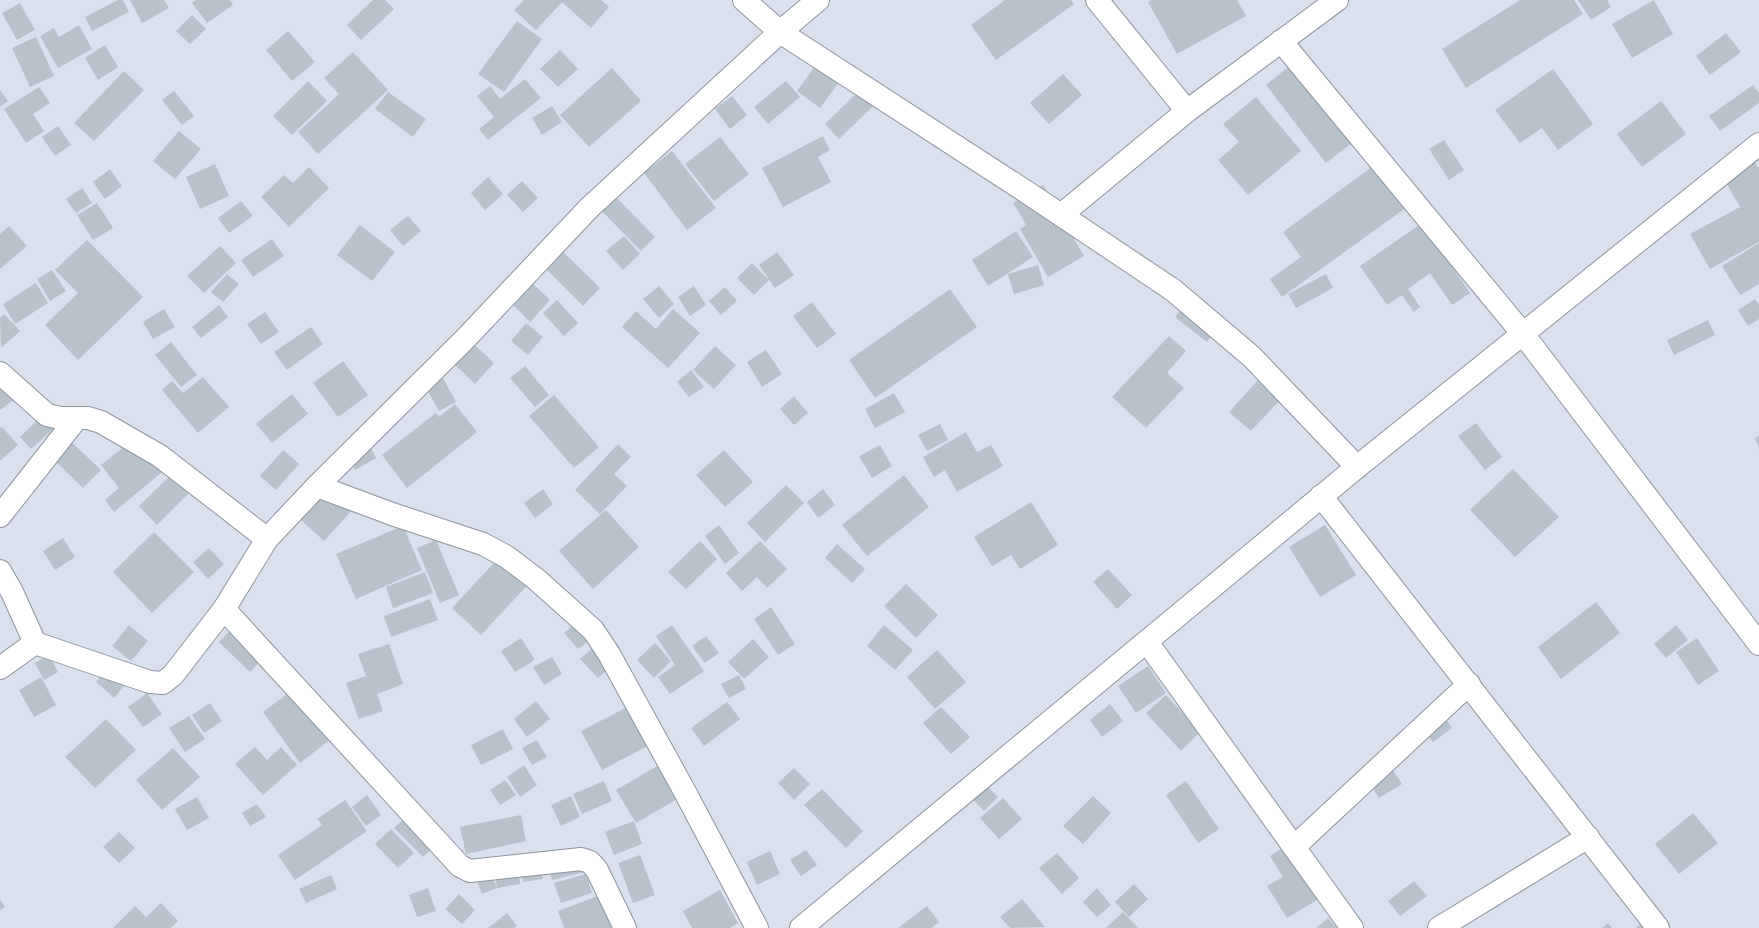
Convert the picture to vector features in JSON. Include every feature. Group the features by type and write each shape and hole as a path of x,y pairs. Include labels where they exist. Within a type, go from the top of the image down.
{"street":[{"path":"744,0 780,32 1173,290 1246,351 1357,467"},
{"path":"0,571 12,592 35,643 150,682 163,683 173,675 224,609 267,539 317,486 467,337 590,208 780,32 818,0"},
{"path":"1097,0 1187,110"},
{"path":"1061,216 1187,110 1337,0"},
{"path":"1281,41 1523,334 1759,644"},
{"path":"801,928 1321,496 1759,144"},
{"path":"0,373 47,415 60,418 88,418 101,422 160,456 267,539"},
{"path":"0,516 78,418"},
{"path":"317,486 392,514 483,544 507,557 536,579 593,630 609,654 757,928"},
{"path":"1321,496 1658,928"},
{"path":"224,609 460,866 470,871 581,859 590,862 597,870 625,928"},
{"path":"1147,642 1352,928"},
{"path":"0,668 35,643"},
{"path":"1294,847 1469,684"},
{"path":"1439,928 1588,838"}],"building":[{"path":"118,0 123,0 129,12 92,31 85,17"},
{"path":"130,0 164,0 169,8 142,23"},
{"path":"196,0 230,0 233,5 207,23 192,3"},
{"path":"373,0 385,0 394,9 361,40 347,25"},
{"path":"524,0 601,0 609,7 591,28 562,2 536,30 514,10"},
{"path":"1005,0 1071,0 1074,4 996,60 971,25"},
{"path":"1152,0 1237,0 1246,16 1177,54 1148,2"},
{"path":"1520,0 1574,0 1583,14 1466,88 1442,49"},
{"path":"1578,0 1607,0 1611,7 1591,20"},
{"path":"1654,0 1673,34 1632,58 1612,24"},
{"path":"20,3 35,30 17,40 2,13"},
{"path":"192,15 206,29 190,44 176,31"},
{"path":"517,21 542,39 504,92 478,74"},
{"path":"79,25 92,49 58,68 40,36 54,28 59,37"},
{"path":"288,31 315,62 292,81 266,50"},
{"path":"1726,33 1741,52 1710,75 1696,56"},
{"path":"36,37 54,76 30,87 12,48"},
{"path":"105,45 118,67 98,80 85,58"},
{"path":"560,50 578,69 558,87 540,69"},
{"path":"353,52 388,90 318,154 298,132 339,94 324,78"},
{"path":"819,61 842,78 820,108 797,91"},
{"path":"1292,64 1353,142 1326,163 1266,85"},
{"path":"612,68 641,101 589,147 560,115"},
{"path":"1553,69 1593,124 1558,150 1542,128 1520,143 1495,110"},
{"path":"124,71 144,90 94,141 74,123"},
{"path":"1063,74 1082,95 1049,124 1030,103"},
{"path":"525,79 541,98 488,140 479,129 494,117 477,96 490,86 500,99"},
{"path":"308,81 327,101 292,135 273,116"},
{"path":"786,81 800,97 768,124 754,107"},
{"path":"1753,85 1759,93 1759,103 1720,131 1709,116"},
{"path":"39,87 50,103 33,114 44,131 26,143 4,109"},
{"path":"0,90 8,101 0,107"},
{"path":"860,90 874,105 839,139 825,124"},
{"path":"174,91 194,116 182,125 162,100"},
{"path":"388,92 426,119 413,137 375,109"},
{"path":"732,96 747,115 730,129 715,109"},
{"path":"1256,97 1301,151 1248,195 1218,160 1239,142 1223,124"},
{"path":"1661,101 1686,134 1642,167 1617,134"},
{"path":"552,106 562,122 542,135 532,118"},
{"path":"58,126 71,145 55,156 42,137"},
{"path":"179,131 201,149 175,179 153,161"},
{"path":"823,136 830,150 818,157 831,182 783,207 762,168"},
{"path":"720,137 749,174 714,201 685,164"},
{"path":"1444,140 1464,170 1449,180 1429,149"},
{"path":"672,151 716,208 687,230 644,173"},
{"path":"1755,162 1759,169 1759,242 1710,269 1690,234 1740,207 1724,179"},
{"path":"215,164 229,196 200,209 186,177"},
{"path":"1376,164 1407,207 1282,297 1270,279 1301,257 1283,232"},
{"path":"309,167 329,188 289,227 261,197 284,175 293,183"},
{"path":"110,169 122,186 105,199 93,182"},
{"path":"488,177 503,194 485,210 471,193"},
{"path":"522,181 538,198 523,212 507,195"},
{"path":"1043,185 1084,256 1048,277 1020,229 1026,225 1013,203"},
{"path":"82,188 92,203 76,213 66,199"},
{"path":"607,188 655,237 641,251 593,202"},
{"path":"241,201 253,216 229,233 218,218"},
{"path":"97,203 113,228 93,240 77,215"},
{"path":"408,216 421,231 403,246 390,230"},
{"path":"1422,223 1470,293 1452,305 1430,273 1408,289 1420,307 1414,312 1402,295 1387,305 1360,266"},
{"path":"360,225 395,252 372,281 337,255"},
{"path":"9,226 27,246 0,269 0,234"},
{"path":"1016,231 1033,257 988,286 972,260"},
{"path":"624,236 640,254 623,270 606,251"},
{"path":"272,239 284,256 253,277 241,260"},
{"path":"87,240 143,297 78,360 45,325 78,293 55,270"},
{"path":"1759,243 1759,284 1740,295 1722,266"},
{"path":"556,245 600,288 583,306 539,262"},
{"path":"220,246 236,263 204,293 187,276"},
{"path":"777,252 794,275 775,288 759,265"},
{"path":"752,263 769,280 754,295 737,278"},
{"path":"1038,265 1044,285 1014,294 1008,274"},
{"path":"52,270 66,291 50,301 37,279"},
{"path":"227,274 239,284 223,302 211,292"},
{"path":"1326,274 1333,288 1296,308 1288,294"},
{"path":"531,282 550,300 530,322 511,303"},
{"path":"36,283 48,303 15,324 3,304"},
{"path":"659,286 674,304 659,318 643,299"},
{"path":"694,286 706,305 690,316 678,297"},
{"path":"725,287 737,301 721,315 709,301"},
{"path":"950,289 977,327 875,398 849,360"},
{"path":"1755,299 1759,305 1759,319 1748,326 1738,310"},
{"path":"557,300 578,323 564,336 543,313"},
{"path":"812,302 836,334 817,348 793,316"},
{"path":"1187,302 1218,328 1207,342 1175,317"},
{"path":"219,305 228,317 201,338 192,327"},
{"path":"164,309 175,327 153,339 143,322"},
{"path":"673,309 700,333 668,368 622,327 636,311 656,329"},
{"path":"265,312 279,332 261,344 247,324"},
{"path":"4,314 20,331 1,348 0,318"},
{"path":"1708,320 1715,335 1674,355 1667,340"},
{"path":"526,323 543,337 528,355 511,341"},
{"path":"311,327 323,344 287,370 274,352"},
{"path":"1169,336 1186,351 1167,373 1184,388 1146,428 1112,397"},
{"path":"466,337 494,363 475,384 447,357"},
{"path":"171,342 197,375 181,387 155,355"},
{"path":"715,346 736,365 714,389 693,370"},
{"path":"766,350 782,374 762,387 747,362"},
{"path":"343,361 368,395 338,417 313,383"},
{"path":"525,366 549,395 535,407 510,378"},
{"path":"437,367 456,402 439,411 420,377"},
{"path":"691,370 704,387 689,397 677,382"},
{"path":"0,373 18,397 0,410"},
{"path":"203,377 229,407 198,433 162,390 172,381 183,393"},
{"path":"1258,380 1280,400 1251,431 1229,412"},
{"path":"894,393 905,412 875,428 865,409"},
{"path":"292,394 308,414 272,443 256,424"},
{"path":"554,395 599,447 574,468 529,416"},
{"path":"794,396 808,413 794,425 780,409"},
{"path":"455,404 477,432 407,488 382,455 436,413 439,417"},
{"path":"42,416 54,428 31,449 20,437"},
{"path":"1476,423 1502,457 1485,470 1458,436"},
{"path":"940,424 948,440 927,451 918,435"},
{"path":"2,427 18,445 0,461 0,428"},
{"path":"966,432 977,452 991,445 1003,466 957,492 945,470 934,477 923,457"},
{"path":"1759,436 1759,449 1755,438"},
{"path":"68,439 101,470 83,488 50,456"},
{"path":"131,441 174,462 114,512 105,500 119,488 101,465"},
{"path":"369,444 376,458 355,470 347,456"},
{"path":"618,444 631,457 614,474 627,486 600,514 575,490"},
{"path":"880,445 892,466 872,478 859,456"},
{"path":"283,450 299,464 276,490 260,476"},
{"path":"724,450 753,482 725,507 696,475"},
{"path":"1513,469 1559,517 1515,557 1470,510"},
{"path":"173,473 191,491 157,525 139,506"},
{"path":"904,475 929,507 867,556 842,525"},
{"path":"316,476 353,509 324,541 288,508"},
{"path":"786,485 804,503 765,542 747,523"},
{"path":"543,489 553,504 535,518 524,503"},
{"path":"823,489 835,505 818,518 807,502"},
{"path":"1031,502 1058,545 1020,569 1011,555 992,566 974,537"},
{"path":"606,510 639,547 593,589 559,551"},
{"path":"719,525 739,553 725,564 705,536"},
{"path":"1325,525 1356,575 1320,597 1289,547"},
{"path":"403,526 422,570 356,599 336,554"},
{"path":"154,532 194,572 152,613 113,572"},
{"path":"63,538 75,557 55,570 43,551"},
{"path":"436,540 459,595 440,603 417,548"},
{"path":"700,541 717,559 686,589 668,572"},
{"path":"760,541 787,569 767,588 757,577 742,591 726,573"},
{"path":"837,544 865,569 852,583 825,558"},
{"path":"209,548 224,564 208,579 193,562"},
{"path":"505,551 534,578 481,635 452,608"},
{"path":"1108,569 1132,595 1117,609 1093,582"},
{"path":"425,572 433,593 393,608 386,587"},
{"path":"906,584 938,615 916,638 884,606"},
{"path":"430,599 438,620 391,637 384,616"},
{"path":"1596,602 1620,633 1561,679 1538,647"},
{"path":"771,607 795,644 778,655 754,619"},
{"path":"584,616 598,634 578,649 564,633"},
{"path":"237,624 267,654 250,672 219,642"},
{"path":"129,625 148,641 131,661 112,646"},
{"path":"672,625 704,671 670,694 658,677 675,665 656,636"},
{"path":"884,625 913,650 895,670 867,646"},
{"path":"1676,625 1688,640 1666,658 1654,644"},
{"path":"706,636 719,653 705,663 692,646"},
{"path":"521,638 535,660 515,672 501,651"},
{"path":"1697,638 1719,671 1698,685 1676,652"},
{"path":"753,639 769,657 744,679 728,662"},
{"path":"598,643 616,662 598,678 580,659"},
{"path":"655,643 671,661 654,678 637,660"},
{"path":"389,644 403,684 377,694 383,711 359,719 346,683 366,676 358,654"},
{"path":"937,650 966,682 935,709 907,677"},
{"path":"49,655 58,672 44,680 35,663"},
{"path":"552,657 562,674 544,685 533,667"},
{"path":"111,664 129,680 114,698 96,682"},
{"path":"1148,666 1166,693 1136,713 1118,686"},
{"path":"739,675 746,689 729,698 721,684"},
{"path":"41,677 56,705 34,717 19,690"},
{"path":"298,686 335,736 300,763 263,712"},
{"path":"147,693 162,714 143,727 128,707"},
{"path":"1166,695 1200,732 1181,751 1146,713"},
{"path":"536,701 550,719 527,737 514,719"},
{"path":"639,701 659,740 602,770 581,731"},
{"path":"727,702 740,719 704,746 691,728"},
{"path":"210,703 222,721 204,733 192,715"},
{"path":"1110,704 1123,721 1102,737 1090,720"},
{"path":"941,707 970,737 951,754 923,723"},
{"path":"1443,715 1452,728 1433,742 1423,729"},
{"path":"189,716 205,739 185,752 169,728"},
{"path":"106,719 136,750 95,788 65,757"},
{"path":"503,729 513,749 481,765 471,745"},
{"path":"537,740 547,757 532,765 522,748"},
{"path":"255,747 267,760 281,747 297,765 263,795 235,764"},
{"path":"173,748 200,777 162,810 136,780"},
{"path":"666,761 686,794 636,823 616,790"},
{"path":"1388,763 1402,784 1379,798 1366,777"},
{"path":"524,765 537,785 520,797 507,777"},
{"path":"794,768 810,784 794,800 778,783"},
{"path":"505,780 516,795 500,805 490,790"},
{"path":"604,781 612,801 582,814 573,794"},
{"path":"1186,781 1219,829 1198,843 1166,795"},
{"path":"985,784 998,797 984,811 971,797"},
{"path":"822,789 863,831 846,848 804,805"},
{"path":"367,795 381,815 366,826 352,807"},
{"path":"571,796 580,817 561,826 551,805"},
{"path":"1093,796 1111,813 1083,844 1063,826"},
{"path":"197,797 209,818 187,830 175,809"},
{"path":"1003,798 1022,819 999,839 980,818"},
{"path":"345,800 367,831 295,880 278,855 322,825 317,819"},
{"path":"257,804 266,817 250,826 242,813"},
{"path":"1693,813 1718,843 1679,874 1655,844"},
{"path":"409,814 438,843 423,857 394,828"},
{"path":"521,815 526,841 466,854 460,827"},
{"path":"634,821 642,844 614,855 605,832"},
{"path":"391,829 414,853 398,868 375,844"},
{"path":"119,832 135,848 119,863 103,847"},
{"path":"1289,844 1322,897 1287,918 1267,886 1283,877 1270,856"},
{"path":"588,848 593,870 552,880 547,858"},
{"path":"806,850 817,865 801,876 790,860"},
{"path":"770,851 780,874 757,885 747,862"},
{"path":"1057,853 1079,878 1062,894 1039,868"},
{"path":"539,854 543,879 523,882 520,857"},
{"path":"640,855 655,895 633,903 618,863"},
{"path":"517,860 520,884 497,888 494,864"},
{"path":"488,867 497,888 482,894 474,873"},
{"path":"586,874 592,893 561,903 554,883"},
{"path":"331,875 337,889 306,903 299,889"},
{"path":"1414,881 1427,896 1400,916 1388,901"},
{"path":"1134,884 1148,899 1129,917 1115,902"},
{"path":"428,888 436,911 417,917 409,895"},
{"path":"1097,888 1111,905 1097,917 1083,902"},
{"path":"720,890 738,923 730,928 692,928 683,911"},
{"path":"608,892 621,928 564,928 558,911"},
{"path":"459,894 475,910 462,924 445,909"},
{"path":"0,899 5,907 0,910"},
{"path":"1022,899 1045,927 1010,928 1000,917"},
{"path":"161,903 178,921 171,928 113,928 135,906 146,917"},
{"path":"927,906 939,922 931,928 898,928"},
{"path":"1123,912 1138,928 1106,928"},
{"path":"507,913 517,926 514,928 488,928"},
{"path":"1328,918 1337,928 1316,928"},
{"path":"1608,923 1612,928 1602,928"},
{"path":"1642,923 1645,928 1636,928"}]}
